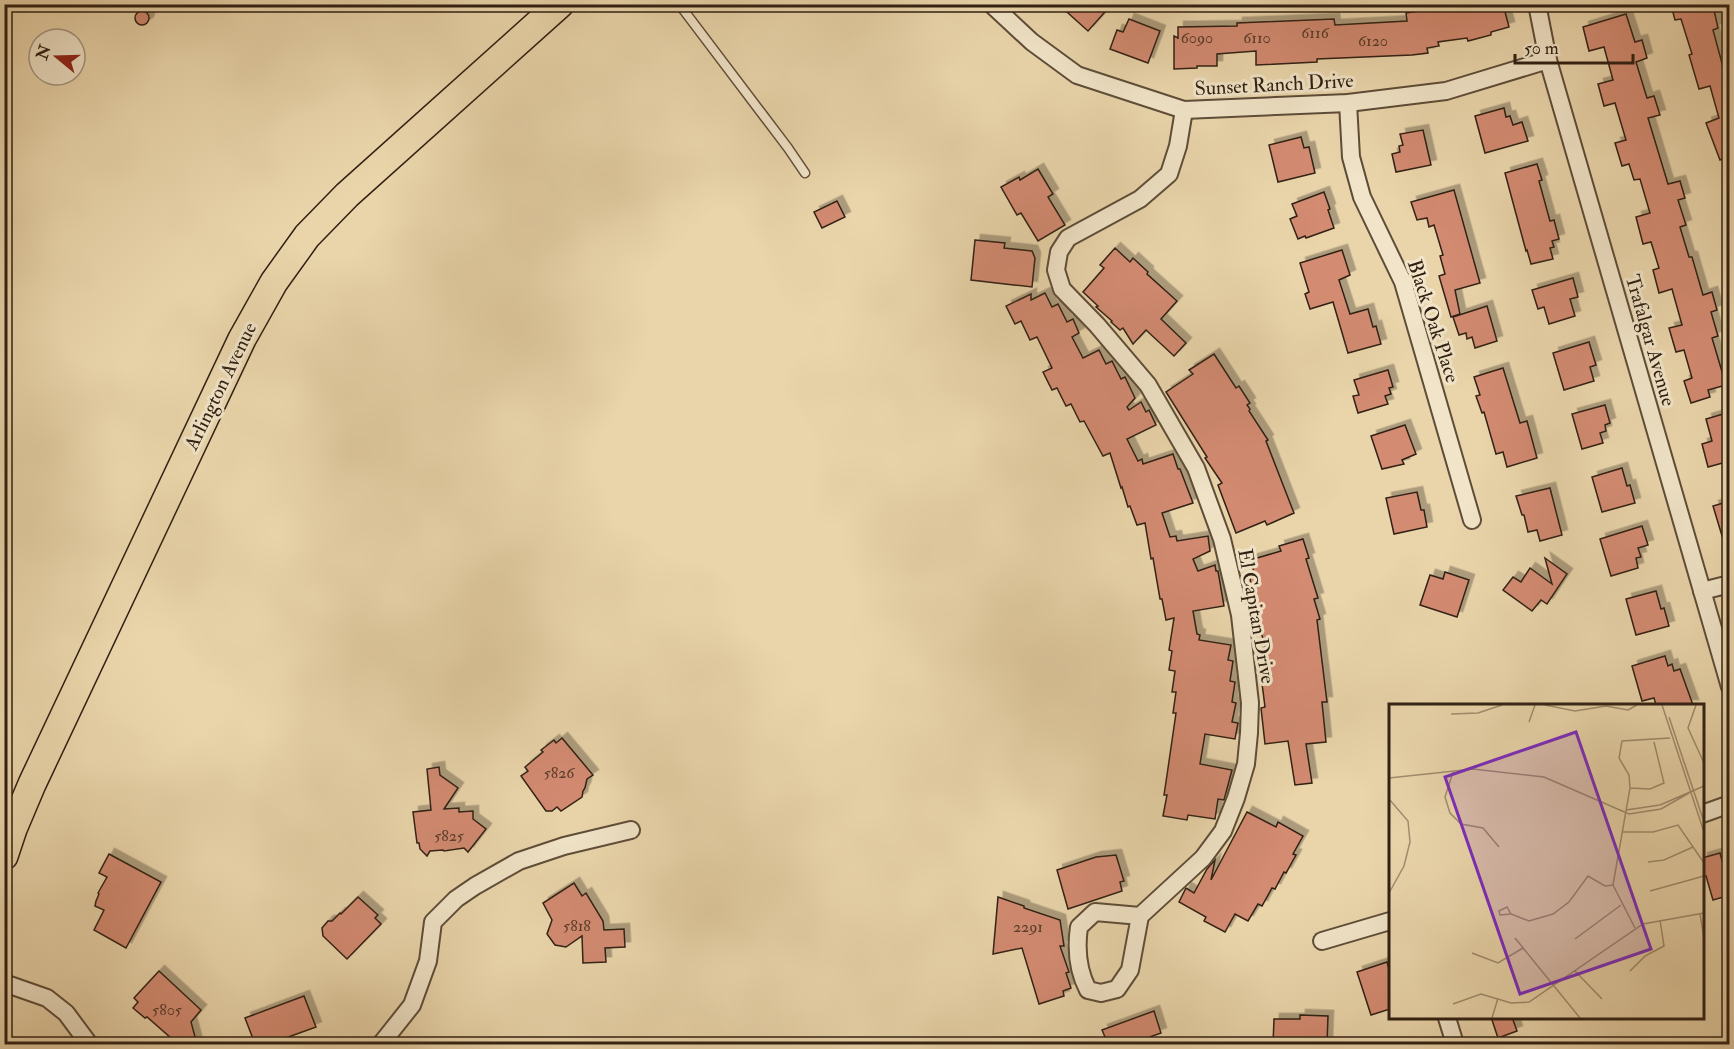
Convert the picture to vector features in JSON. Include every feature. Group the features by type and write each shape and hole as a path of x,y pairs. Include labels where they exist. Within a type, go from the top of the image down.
{"main road":[{"name":"Arlington Avenue","path":"4,855 32,784 79,683 242,339 274,282 307,236 347,195 560,4"}],"street":[{"name":"Sunset Ranch Drive","path":"991,4 1032,42 1077,75 1184,110 1348,103 1446,91 1548,60"},
{"name":"Trafalgar Avenue","path":"1537,4 1548,60 1730,687"},
{"name":"Black Oak Place","path":"1348,103 1352,157 1362,197 1403,282 1472,520"},
{"name":"El Capitan Drive","path":"1140,916 1203,858 1223,831 1236,798 1250,733 1250,703 1240,615 1222,539 1196,468 1148,385 1097,325 1062,289 1056,270 1059,252 1068,238 1140,200 1169,174 1178,146 1184,110"},
{"path":"1702,591 1730,584"},
{"path":"1704,813 1730,804"},
{"path":"381,1044 412,1005 428,961 434,921 456,899 519,861 564,846 631,831"},
{"path":"1095,912 1140,916 1130,970 1117,989 1101,993 1088,990 1082,979 1079,964 1078,927 1095,912"},
{"path":"1322,941 1389,921"},
{"path":"4,983 47,998 66,1013 89,1044"},
{"path":"1448,1019 1455,1044"}],"lane":[{"path":"679,4 805,172"}],"building":[{"path":"1058,4 1112,4 1088,31"},
{"path":"1462,4 1503,4 1509,27 1468,41 1467,38 1438,42 1439,46 1427,48 1428,53 1256,65 1256,51 1217,54 1217,66 1174,69 1174,36 1178,38 1178,27 1237,26 1237,23 1334,19 1335,25 1407,21 1406,13"},
{"path":"1673,4 1709,4 1710,11 1714,10 1718,28 1713,30 1723,67 1726,67 1730,78 1730,156 1720,160 1706,123 1719,118 1710,86 1699,89 1689,55 1692,54 1681,19 1675,20"},
{"path":"139,11 145,11 149,18 145,25 139,25 135,21 135,15"},
{"path":"1626,14 1635,42 1642,40 1647,58 1636,62 1647,98 1654,96 1660,115 1648,118 1668,184 1680,181 1685,198 1678,200 1686,225 1680,227 1689,257 1692,257 1703,295 1712,292 1717,310 1711,312 1718,336 1712,338 1726,385 1708,390 1710,397 1691,403 1684,381 1692,378 1684,350 1676,352 1669,328 1682,325 1672,289 1659,293 1653,270 1659,268 1651,242 1643,244 1636,217 1650,213 1640,179 1634,180 1629,164 1622,166 1615,143 1626,140 1615,103 1604,106 1598,84 1613,80 1604,47 1589,51 1583,27"},
{"path":"1129,19 1160,31 1148,63 1110,49 1117,30 1123,32"},
{"path":"1504,108 1506,117 1510,116 1513,125 1522,122 1528,141 1485,153 1475,116"},
{"path":"1423,130 1431,165 1396,172 1392,154 1400,152 1399,146 1403,145 1400,134"},
{"path":"1301,137 1304,148 1309,147 1315,173 1278,182 1269,145"},
{"path":"1537,164 1542,180 1539,181 1550,221 1554,220 1559,239 1552,241 1554,247 1550,248 1553,259 1531,264 1505,173"},
{"path":"1038,169 1053,194 1048,197 1065,225 1038,241 1021,213 1017,215 1001,187 1019,177 1020,180"},
{"path":"1454,190 1480,283 1455,290 1460,314 1451,317 1439,276 1445,274 1440,256 1443,255 1434,225 1429,227 1427,218 1417,220 1411,202"},
{"path":"1324,192 1334,228 1298,239 1290,219 1297,216 1292,204"},
{"path":"837,201 845,217 822,228 814,212"},
{"path":"975,240 1005,243 1004,248 1032,251 1035,258 1032,287 971,280"},
{"path":"1115,248 1130,262 1133,258 1177,301 1161,319 1186,343 1174,356 1146,330 1133,344 1123,328 1120,330 1111,322 1083,292 1104,268 1100,265"},
{"path":"1342,250 1350,275 1339,280 1350,314 1368,309 1381,344 1348,353 1333,302 1310,309 1305,294 1309,292 1300,263"},
{"path":"1573,278 1578,297 1570,299 1575,316 1549,324 1544,307 1538,309 1532,290"},
{"path":"1045,293 1052,307 1058,304 1067,322 1073,319 1079,333 1072,337 1083,358 1099,350 1106,364 1112,361 1121,379 1125,377 1135,398 1127,407 1129,410 1141,402 1146,412 1149,410 1156,425 1127,439 1138,461 1142,459 1143,464 1173,454 1193,503 1162,513 1170,537 1176,536 1177,541 1208,536 1210,551 1193,559 1198,571 1215,565 1224,606 1193,611 1197,634 1200,635 1199,640 1231,645 1228,660 1233,661 1230,681 1235,682 1232,702 1236,703 1232,722 1238,723 1235,739 1205,734 1200,764 1232,770 1224,800 1218,799 1215,819 1188,815 1187,820 1163,816 1176,713 1173,713 1176,692 1172,692 1175,671 1169,670 1172,651 1169,650 1174,618 1166,620 1145,523 1137,525 1130,506 1128,507 1110,453 1103,456 1084,421 1080,422 1071,404 1066,406 1057,388 1052,390 1043,372 1052,368 1037,337 1030,340 1021,321 1015,324 1006,306 1031,294 1031,300"},
{"path":"1487,306 1497,341 1475,348 1472,337 1467,339 1466,333 1459,335 1453,317"},
{"path":"1589,342 1596,365 1590,367 1594,381 1564,390 1553,353"},
{"path":"1214,354 1236,388 1239,386 1250,403 1247,405 1249,411 1268,440 1266,441 1294,513 1267,525 1265,521 1236,533 1218,485 1222,483 1166,392 1193,374 1189,370"},
{"path":"1503,368 1520,423 1527,421 1537,458 1507,467 1503,452 1496,454 1484,412 1482,413 1476,396 1480,395 1474,377"},
{"path":"1388,370 1393,387 1389,388 1391,394 1385,396 1388,404 1358,413 1353,396 1359,395 1354,380"},
{"path":"1605,405 1610,423 1605,425 1606,431 1600,433 1603,443 1582,449 1572,414"},
{"path":"1730,412 1730,461 1708,467 1702,444 1712,441 1706,419"},
{"path":"1405,425 1416,454 1402,460 1404,464 1382,469 1371,436"},
{"path":"1622,468 1635,503 1602,512 1592,477"},
{"path":"1550,488 1562,535 1540,541 1537,530 1528,532 1516,496"},
{"path":"1417,492 1427,527 1394,534 1386,498"},
{"path":"1730,501 1730,549 1726,549 1713,506"},
{"path":"1642,526 1648,545 1638,548 1641,557 1636,558 1638,568 1611,576 1600,539"},
{"path":"1303,539 1309,558 1306,559 1318,598 1314,599 1320,619 1317,620 1327,702 1322,702 1326,742 1306,744 1312,783 1295,785 1288,741 1265,744 1261,708 1265,707 1258,652 1267,651 1256,617 1260,616 1251,588 1250,576 1255,575 1250,560 1281,551 1279,546"},
{"path":"1545,558 1567,574 1547,604 1541,600 1532,611 1503,590 1513,577 1521,582 1530,568 1552,584"},
{"path":"1445,572 1469,580 1457,617 1420,605 1430,575 1443,579"},
{"path":"1656,591 1669,626 1636,635 1626,599"},
{"path":"1665,656 1668,666 1672,664 1674,671 1680,669 1693,704 1656,704 1654,698 1642,701 1632,666"},
{"path":"562,738 593,775 587,779 582,797 561,811 557,807 552,811 546,811 521,776 528,771 525,767 543,752 541,750 554,740 556,743"},
{"path":"439,767 440,775 458,788 444,809 459,808 459,812 473,811 473,819 486,829 468,852 464,848 430,851 427,856 417,843 413,812 431,810 427,769"},
{"path":"1247,812 1276,827 1278,822 1303,836 1286,873 1284,872 1275,889 1272,888 1262,906 1258,904 1248,921 1235,914 1225,932 1204,921 1206,917 1179,902 1186,888 1194,893 1207,869 1215,860 1211,880"},
{"path":"1720,853 1723,864 1730,862 1730,895 1713,900 1706,876 1704,876 1704,857"},
{"path":"109,854 161,882 126,948 94,930 104,910 95,906 96,901 107,877 99,873"},
{"path":"1116,855 1124,881 1120,882 1122,891 1068,909 1057,870 1096,857"},
{"path":"574,883 582,896 586,893 603,921 604,930 624,929 625,947 605,948 606,962 583,963 582,936 566,947 555,945 547,934 552,920 543,903"},
{"path":"358,897 378,915 375,918 381,924 347,959 323,936 322,928"},
{"path":"998,897 1060,920 1064,946 1060,946 1069,972 1066,973 1071,988 1063,991 1064,996 1039,1004 1022,948 993,954"},
{"path":"1387,962 1389,1009 1371,1015 1357,972"},
{"path":"159,971 201,1010 191,1022 197,1044 174,1044 172,1039 147,1017 145,1018 133,1008 138,1002 134,998"},
{"path":"304,996 316,1027 269,1044 255,1044 245,1018"},
{"path":"1154,1011 1161,1033 1130,1044 1108,1044 1102,1030"},
{"path":"1300,1015 1328,1016 1327,1044 1273,1044 1274,1019 1300,1019"},
{"path":"1492,1019 1513,1019 1517,1031 1498,1038"}]}
